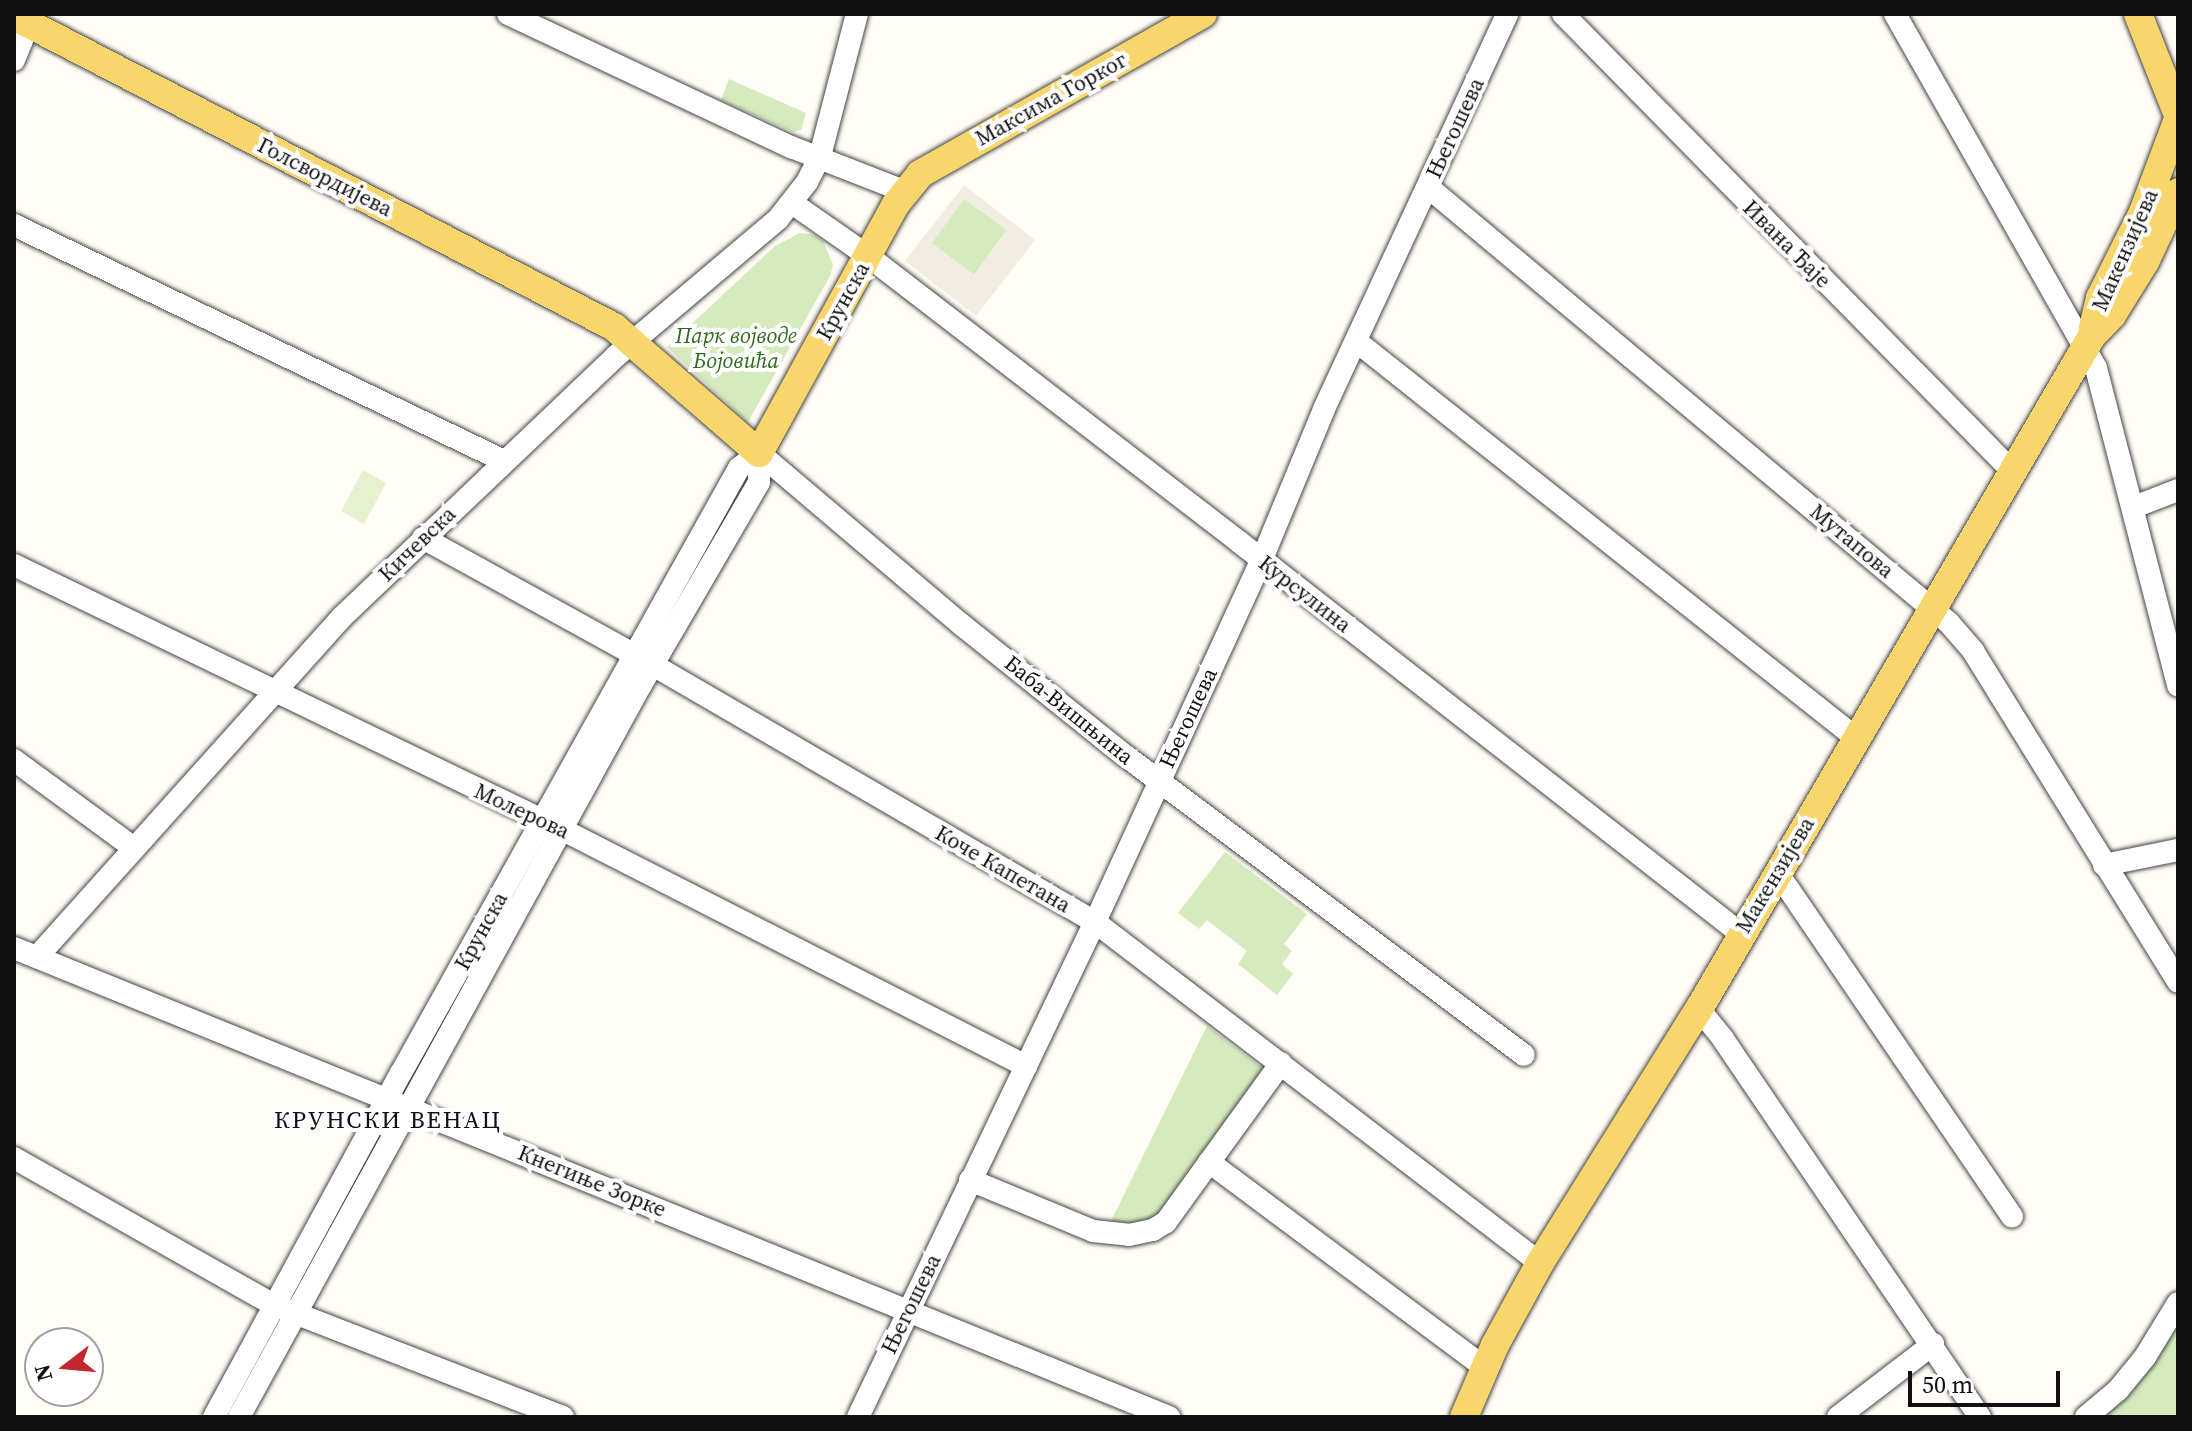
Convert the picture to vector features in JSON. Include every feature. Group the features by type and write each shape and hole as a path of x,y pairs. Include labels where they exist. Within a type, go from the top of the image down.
{"main road":[{"path":"2138,14 2176,106"},
{"name":"Максима Горког","path":"904,191 920,174 1195,16"},
{"name":"Голсвордијева","path":"25,18 601,320 633,341"},
{"name":"Макензијева","path":"2089,343 2100,298 2148,201 2176,106"},
{"name":"Крунска","path":"759,453 904,191"},
{"name":"Макензијева","path":"1464,1417 1484,1367 1540,1263 1699,1009 1740,933 2089,343 2112,315 2145,262 2177,196"},
{"name":"Баба-Вишњина","path":"633,341 759,453"}],"street":[{"path":"508,14 791,147 904,191"},
{"name":"Кичевска","path":"37,957 341,618 633,341 689,297 792,203 820,156 857,14"},
{"name":"Његошева","path":"858,1417 1095,922 1507,14"},
{"name":"Ивана Ђаје","path":"1563,14 2013,472"},
{"path":"1895,14 2089,343 2103,384 2178,686"},
{"path":"14,60 25,18"},
{"name":"Мутапова","path":"1428,187 1934,608 1973,651 2178,982"},
{"name":"Курсулина","path":"792,203 868,256 1262,559 1740,933"},
{"path":"14,225 504,461"},
{"path":"1356,341 1856,738"},
{"name":"Крунска","path":"214,1417 411,1107 553,825 644,660 759,482 759,453"},
{"name":"Баба-Вишњина","path":"759,453 962,625 1158,780 1524,1055"},
{"path":"2134,507 2178,490"},
{"name":"Коче Капетана","path":"423,538 644,660 1095,922 1540,1263"},
{"name":"Молерова","path":"14,565 553,825 1026,1066"},
{"path":"14,760 134,848"},
{"name":"Крунска","path":"239,1417 284,1309 388,1097 553,825"},
{"path":"2104,865 2178,850"},
{"path":"1777,872 2012,1217"},
{"name":"Кнегиње Зорке","path":"14,948 388,1097 1169,1417"},
{"path":"1699,1009 1723,1039 1980,1417"},
{"path":"970,1180 1093,1231 1129,1235 1163,1226 1281,1063"},
{"path":"14,1158 284,1309 563,1417"},
{"path":"1209,1162 1484,1367"},
{"path":"2086,1417 2118,1390 2145,1357 2178,1303"},
{"path":"1838,1417 1933,1344"}],"green space":[{"path":"729,79 806,113 801,130 793,132 721,100"},
{"path":"964,198 1007,230 974,275 931,243"},
{"name":"Парк војводе Бојовића","path":"800,233 815,235 823,241 833,265 830,276 748,422 667,347 775,246"},
{"path":"363,470 386,483 364,524 341,511"},
{"path":"1225,852 1307,914 1284,944 1292,951 1282,964 1293,974 1277,995 1238,964 1247,951 1207,920 1199,929 1178,913"},
{"path":"1207,1026 1266,1071 1162,1213 1146,1224 1108,1227"},
{"path":"2178,1303 2178,1417 2086,1417"}],"shaded area":[{"path":"964,185 1035,240 976,316 905,261","holes":["964,199 1007,230 974,275 932,243"]}],"district":[{"name":"КРУНСКИ ВЕНАЦ","path":"388,1120"}]}
